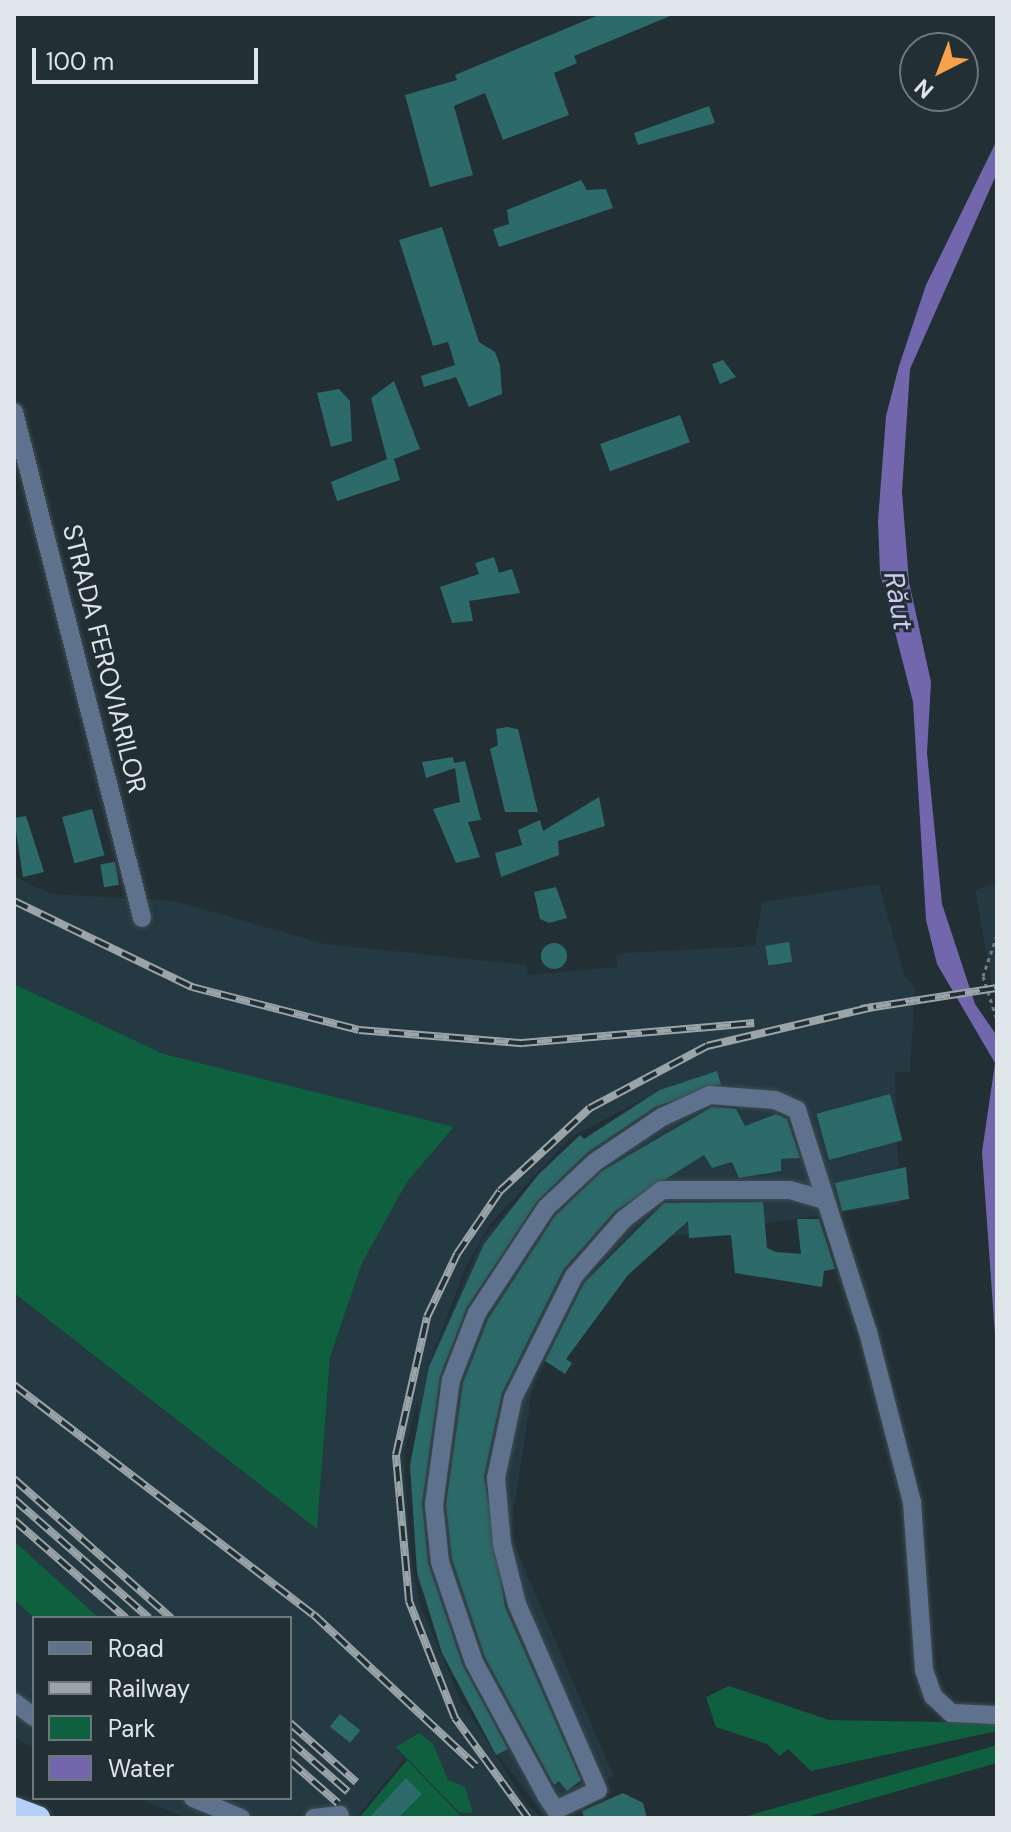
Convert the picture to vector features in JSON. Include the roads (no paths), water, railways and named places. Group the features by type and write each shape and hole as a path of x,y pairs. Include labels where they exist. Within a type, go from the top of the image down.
{"highway":[{"path":"14,1809 38,1818"}],"street":[{"name":"STRADA FEROVIARILOR","path":"14,412 142,918"},
{"path":"825,1200 790,1190 662,1190 624,1219 574,1276 513,1398 496,1478 502,1544 517,1604 598,1790 556,1810 474,1662 440,1562 434,1505 451,1380 477,1313 546,1208 595,1162 710,1095 736,1092 797,1110 825,1200 912,1502 924,1670 933,1696 951,1713 997,1715"},
{"path":"14,1702 32,1716"},
{"path":"198,1800 241,1818"},
{"path":"314,1818 340,1815"}],"water":[{"name":"Răut","path":"997,140 997,173 910,369 902,492 909,582 931,682 927,753 942,904 975,1004 997,1036 997,1363 982,1152 995,1063 937,964 926,920 913,702 880,573 878,521 886,416 899,366 926,285"}],"railway":[{"path":"14,901 192,987 359,1030 522,1043 754,1023"},
{"path":"861,1009 997,988"},
{"path":"528,1818 455,1718 409,1601 396,1455 427,1317 457,1254 500,1191 590,1108 707,1046 873,1007"},
{"path":"14,1385 314,1615 476,1766"},
{"path":"14,1479 169,1616"},
{"path":"14,1499 147,1616"},
{"path":"14,1520 124,1616"},
{"path":"292,1725 356,1782"},
{"path":"292,1743 348,1792"},
{"path":"292,1763 338,1803"}]}
